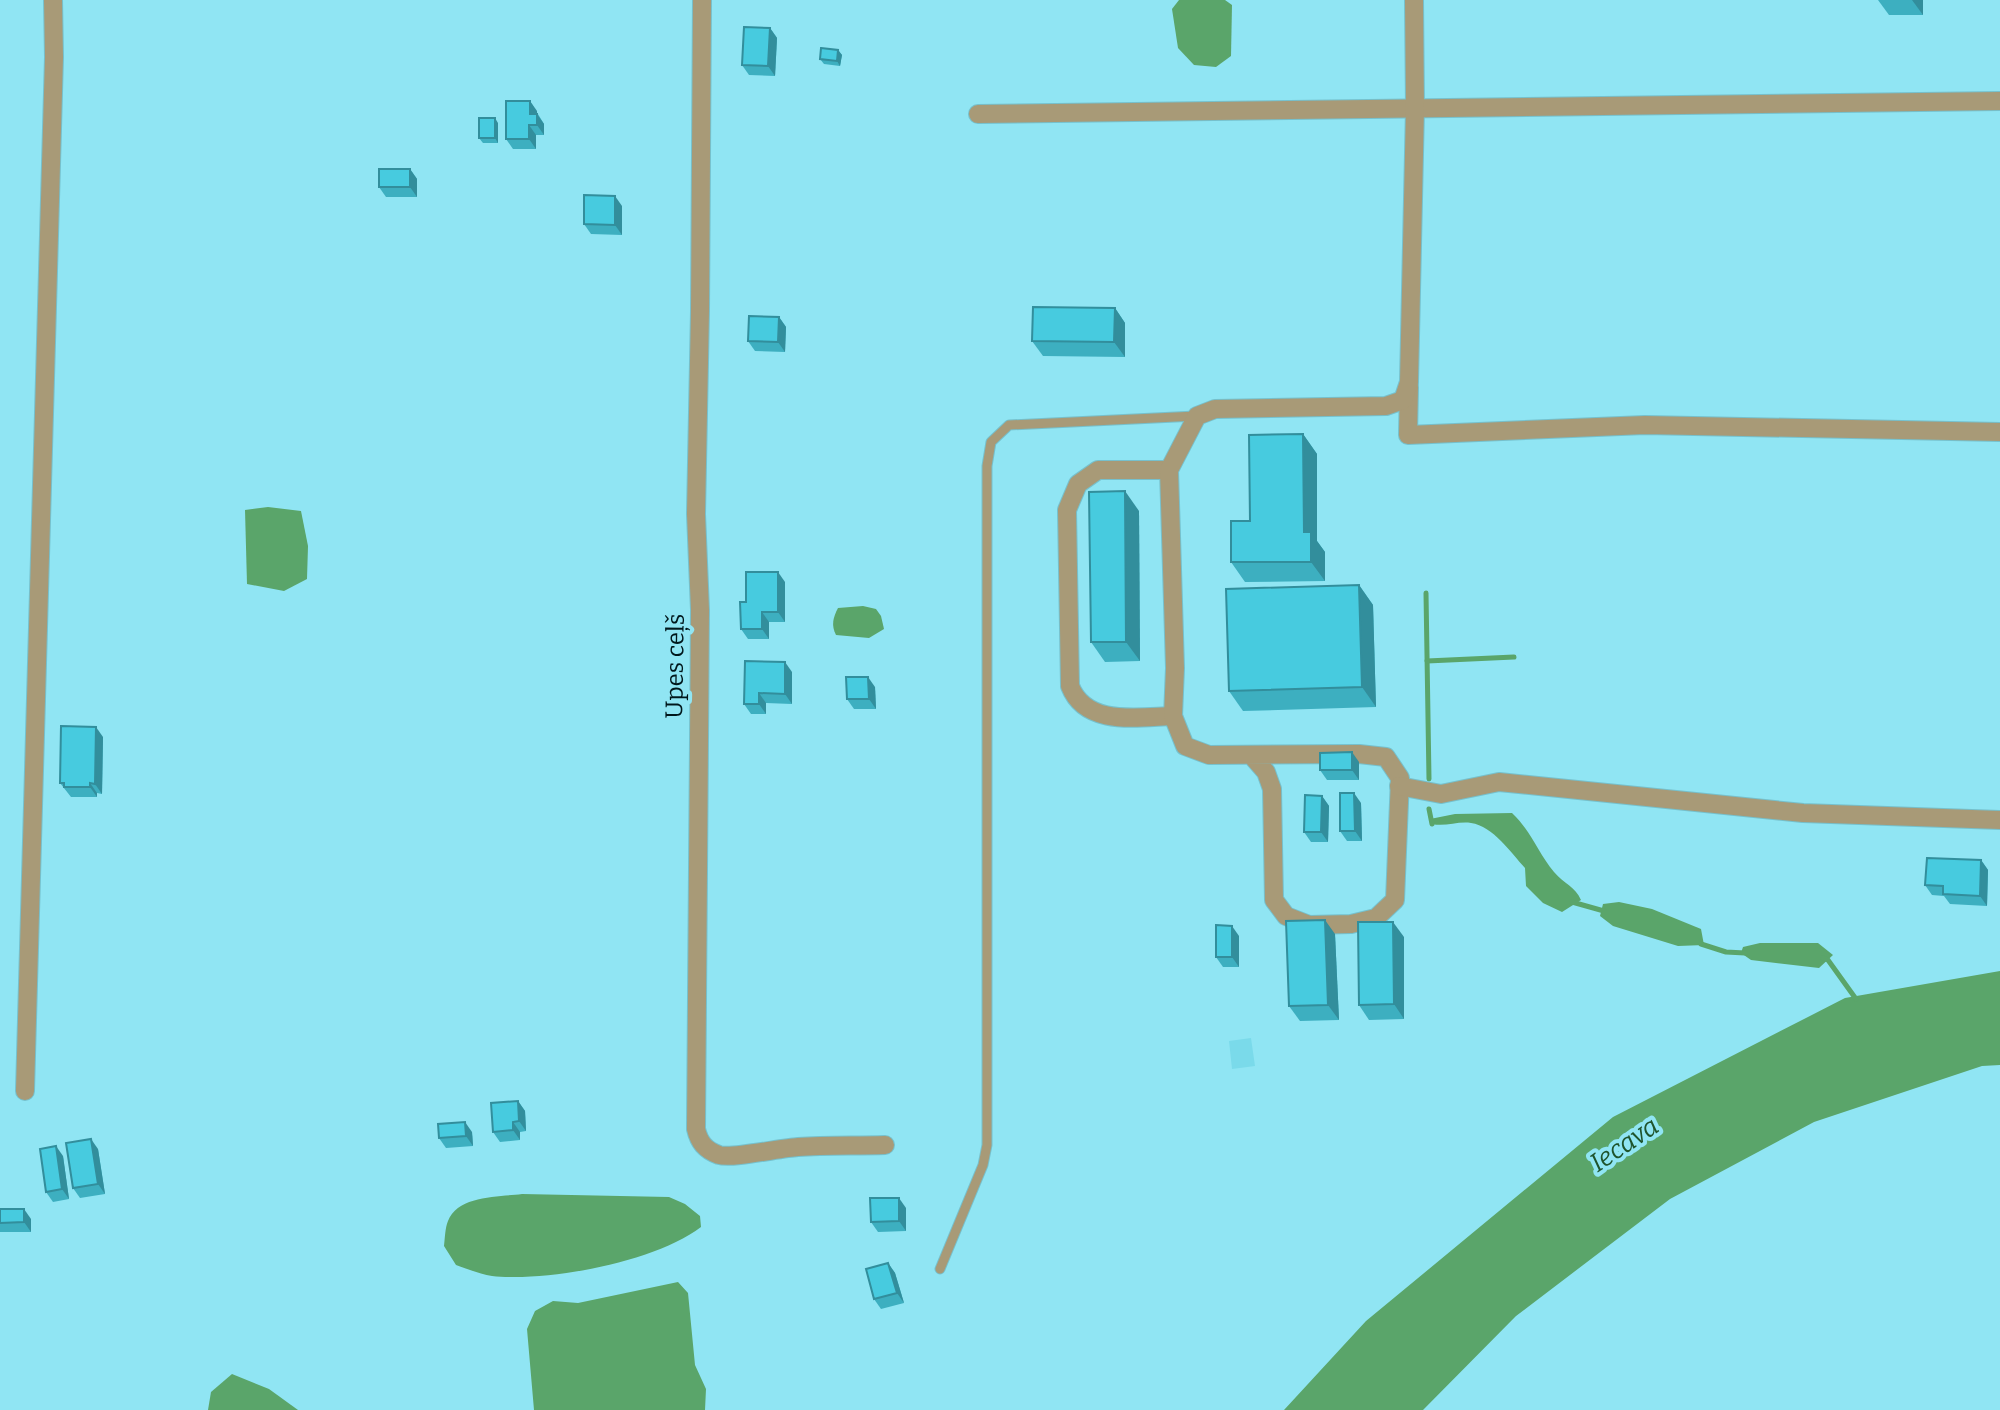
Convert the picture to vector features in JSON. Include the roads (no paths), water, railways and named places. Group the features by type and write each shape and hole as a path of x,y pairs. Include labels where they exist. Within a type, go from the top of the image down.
{"street":[{"path":"25,1091 53,105 53,0"},
{"name":"Upes ceļš","path":"702,0 696,514 700,610 696,1129 699,1141 709,1151 721,1156 798,1147 885,1145"},
{"path":"1414,0 1415,108 1408,435 1645,425 2000,432"},
{"path":"978,114 2000,101"},
{"path":"1252,756 1266,772 1272,789 1274,900 1286,916 1309,925 1351,924 1376,918 1395,900 1400,778 1386,757 1359,754 1209,755 1185,746 1173,716 1175,668 1169,470 1197,416 1215,409 1386,406 1403,400 1409,382"},
{"path":"1169,470 1098,470 1078,484 1067,510 1067,524 1070,686 1075,698 1091,710 1111,717 1173,716"},
{"path":"1399,786 1441,794 1499,782 1803,813 2000,820"}],"lane":[{"path":"940,1269 983,1165 987,1145 987,482 991,442 1009,425 1197,416"}],"water":[{"path":"1179,0 1225,0 1232,5 1231,56 1216,67 1194,65 1178,48 1172,9"},
{"path":"268,507 301,511 308,546 307,579 284,591 247,584 245,510"},
{"path":"863,606 876,609 884,629 869,638 836,635 833,622 838,608"},
{"path":"1512,813 1554,872 1576,891 1581,900 1562,912 1543,903 1526,886 1525,868 1487,829 1471,823 1437,825 1432,824 1430,819 1455,814"},
{"path":"1619,902 1652,909 1701,929 1704,945 1678,946 1613,926 1600,916 1603,904"},
{"path":"1760,943 1818,943 1833,955 1819,968 1751,960 1741,953 1743,947"},
{"name":"Iecava","path":"2000,971 2000,1065 1982,1066 1814,1122 1670,1199 1516,1316 1423,1410 1284,1410 1366,1321 1613,1117 1845,998"},
{"path":"522,1194 669,1197 700,1216 701,1227 657,1250 601,1267 571,1272 542,1276 492,1276 456,1265 444,1246 447,1224 453,1212 480,1199"},
{"path":"678,1282 688,1293 695,1365 706,1389 705,1410 534,1410 527,1329 535,1311 553,1301 578,1303"},
{"path":"232,1374 269,1389 298,1410 208,1410 211,1392"}],"waterway":[{"path":"1426,593 1429,779"},
{"path":"1427,661 1514,657"},
{"path":"1429,809 1432,824"},
{"path":"1572,902 1604,911"},
{"path":"1701,944 1726,952 1745,953"},
{"path":"1823,958 1828,960 1856,999"}]}
